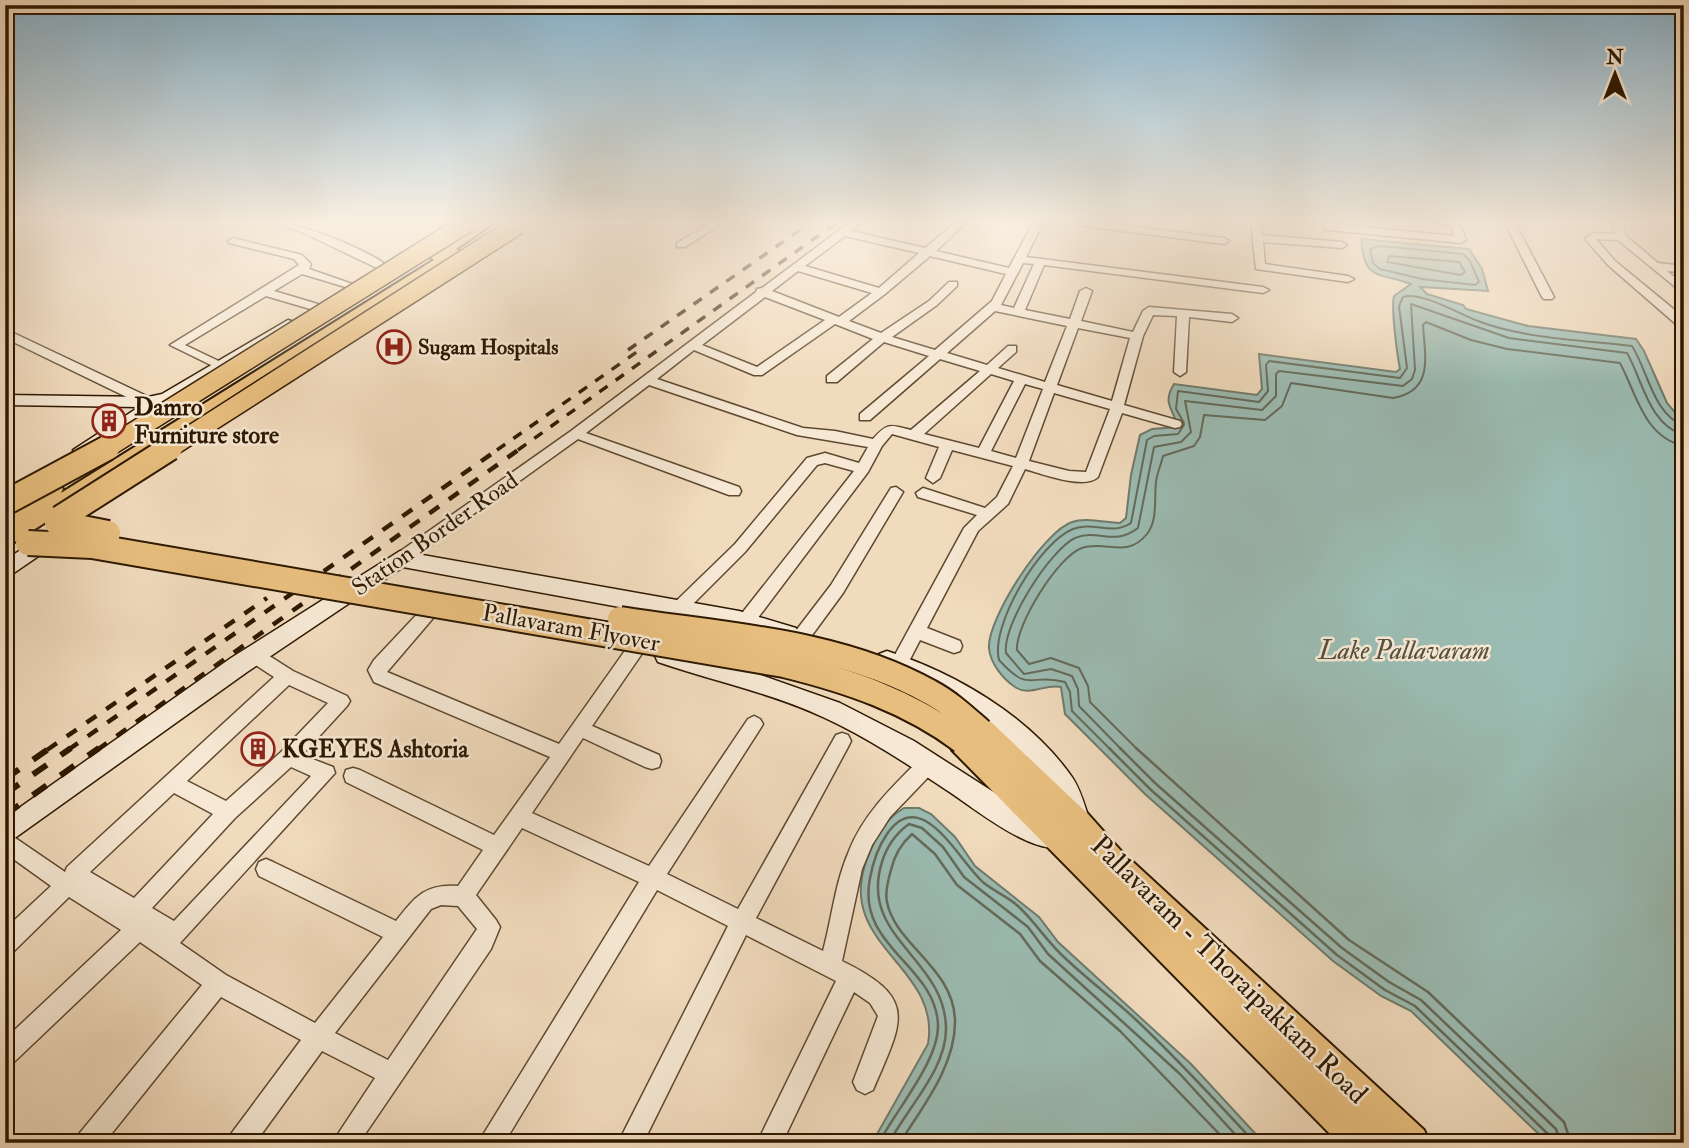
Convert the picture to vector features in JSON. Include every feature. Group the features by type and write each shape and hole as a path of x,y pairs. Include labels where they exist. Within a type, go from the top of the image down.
{"main road":[{"path":"5,504 86,460 381,277"},
{"path":"5,519 177,401 392,277"},
{"path":"25,544 200,413 426,277"},
{"path":"25,544 437,277"},
{"path":"347,322 368,330"},
{"path":"5,504 30,496 53,497 63,507 25,544"},
{"name":"Pallavaram Flyover","path":"25,544 92,546 784,665 863,684 971,736 1069,831"},
{"name":"Pallavaram - Thoraipakkam Road","path":"1069,831 1366,1143"},
{"name":"Pallavaram - Thoraipakkam Road","path":"1069,831 1110,862 1411,1143"}],"street":[{"path":"290,277 176,345 228,370 317,307 367,277"},
{"path":"321,277 352,286"},
{"path":"25,544 91,508 368,330 443,277"},
{"name":"Station Border Road","path":"5,833 254,655 400,559 576,434 781,277"},
{"path":"828,277 881,292"},
{"path":"692,345 758,372 881,292 900,277"},
{"path":"865,416 992,307 1010,277"},
{"path":"1018,312 1034,277"},
{"path":"1156,277 1263,290"},
{"path":"1328,277 1349,279"},
{"path":"1538,277 1548,297"},
{"path":"1628,277 1665,306 1684,327"},
{"path":"1667,277 1681,288"},
{"path":"832,379 882,338 933,303 953,284"},
{"path":"899,664 972,528 1003,500 1021,464 1076,324 1086,290"},
{"path":"761,291 882,338 1175,424"},
{"path":"265,292 317,307"},
{"path":"992,307 1138,337"},
{"path":"745,622 863,470 876,443 889,429 1069,476 1091,477 1149,311 1233,318"},
{"path":"1181,372 1184,313"},
{"path":"5,333 152,405"},
{"path":"914,435 1012,349"},
{"path":"646,380 802,432 876,443"},
{"path":"984,453 1021,380"},
{"path":"5,403 152,405 177,401 223,423"},
{"path":"5,492 49,470 152,405"},
{"path":"576,434 734,491"},
{"path":"933,478 947,444"},
{"path":"678,609 748,539 812,461 825,457 863,470"},
{"path":"802,637 837,589 896,492"},
{"path":"923,493 986,513"},
{"path":"343,598 635,650 711,667 832,710 929,763 1027,828 1069,831 1065,788 984,708 955,690 899,664 745,622 400,559"},
{"path":"428,614 380,664 377,670 380,677 563,754"},
{"path":"916,631 954,646"},
{"path":"463,895 635,650"},
{"path":"5,1055 137,920 228,812 288,758 341,701 287,676 254,655"},
{"path":"287,676 74,874 218,983 392,1074"},
{"path":"490,1143 653,878 754,724"},
{"path":"581,729 652,761"},
{"path":"630,1143 743,920 842,741"},
{"path":"5,840 67,885 137,920 176,934 326,773 288,758"},
{"path":"830,965 852,867 870,829 887,804 929,763"},
{"path":"353,776 498,847"},
{"path":"171,782 228,812"},
{"path":"519,817 743,920 850,976 878,995 886,1005 889,1016 865,1082"},
{"path":"266,869 399,933"},
{"path":"5,944 67,885"},
{"path":"240,1143 318,1037 424,902 440,895 463,895"},
{"path":"344,1143 483,941 489,926 463,895"},
{"path":"769,1143 850,976"},
{"path":"88,1143 218,983"}],"water":[{"name":"Lake Pallavaram","path":"1383,277 1484,277 1488,291 1420,287 1427,294 1463,305 1466,309 1528,326 1636,339 1667,403 1684,423 1684,1143 1548,1143 1411,1011 1381,996 1333,961 1145,794 1065,714 1061,687 1020,690 1006,680 992,659 989,648 997,617 1019,578 1047,541 1072,522 1090,520 1120,523 1126,518 1131,475 1140,435 1152,429 1177,427 1169,402 1174,384 1257,395 1262,389 1259,354 1396,372 1400,369 1394,296 1411,284"},
{"path":"904,808 919,808 931,814 955,837 975,866 1039,917 1058,942 1191,1064 1264,1143 872,1143 928,1044 928,1017 919,993 874,933 864,911 861,885 869,854 879,834 887,822"}],"railway":[{"path":"628,350 733,277"},
{"path":"518,450 761,277"},
{"path":"497,450 641,349"},
{"path":"68,750 500,448"},
{"path":"97,750 521,448"},
{"path":"47,750 267,598"},
{"path":"5,779 50,748"},
{"path":"5,794 71,748"},
{"path":"5,815 99,748"}],"place":[{"name":"Sugam Hospitals","path":"394,347"},
{"name":"Damro Furniture store","path":"109,421"},
{"name":"KGEYES Ashtoria","path":"258,749"}]}
